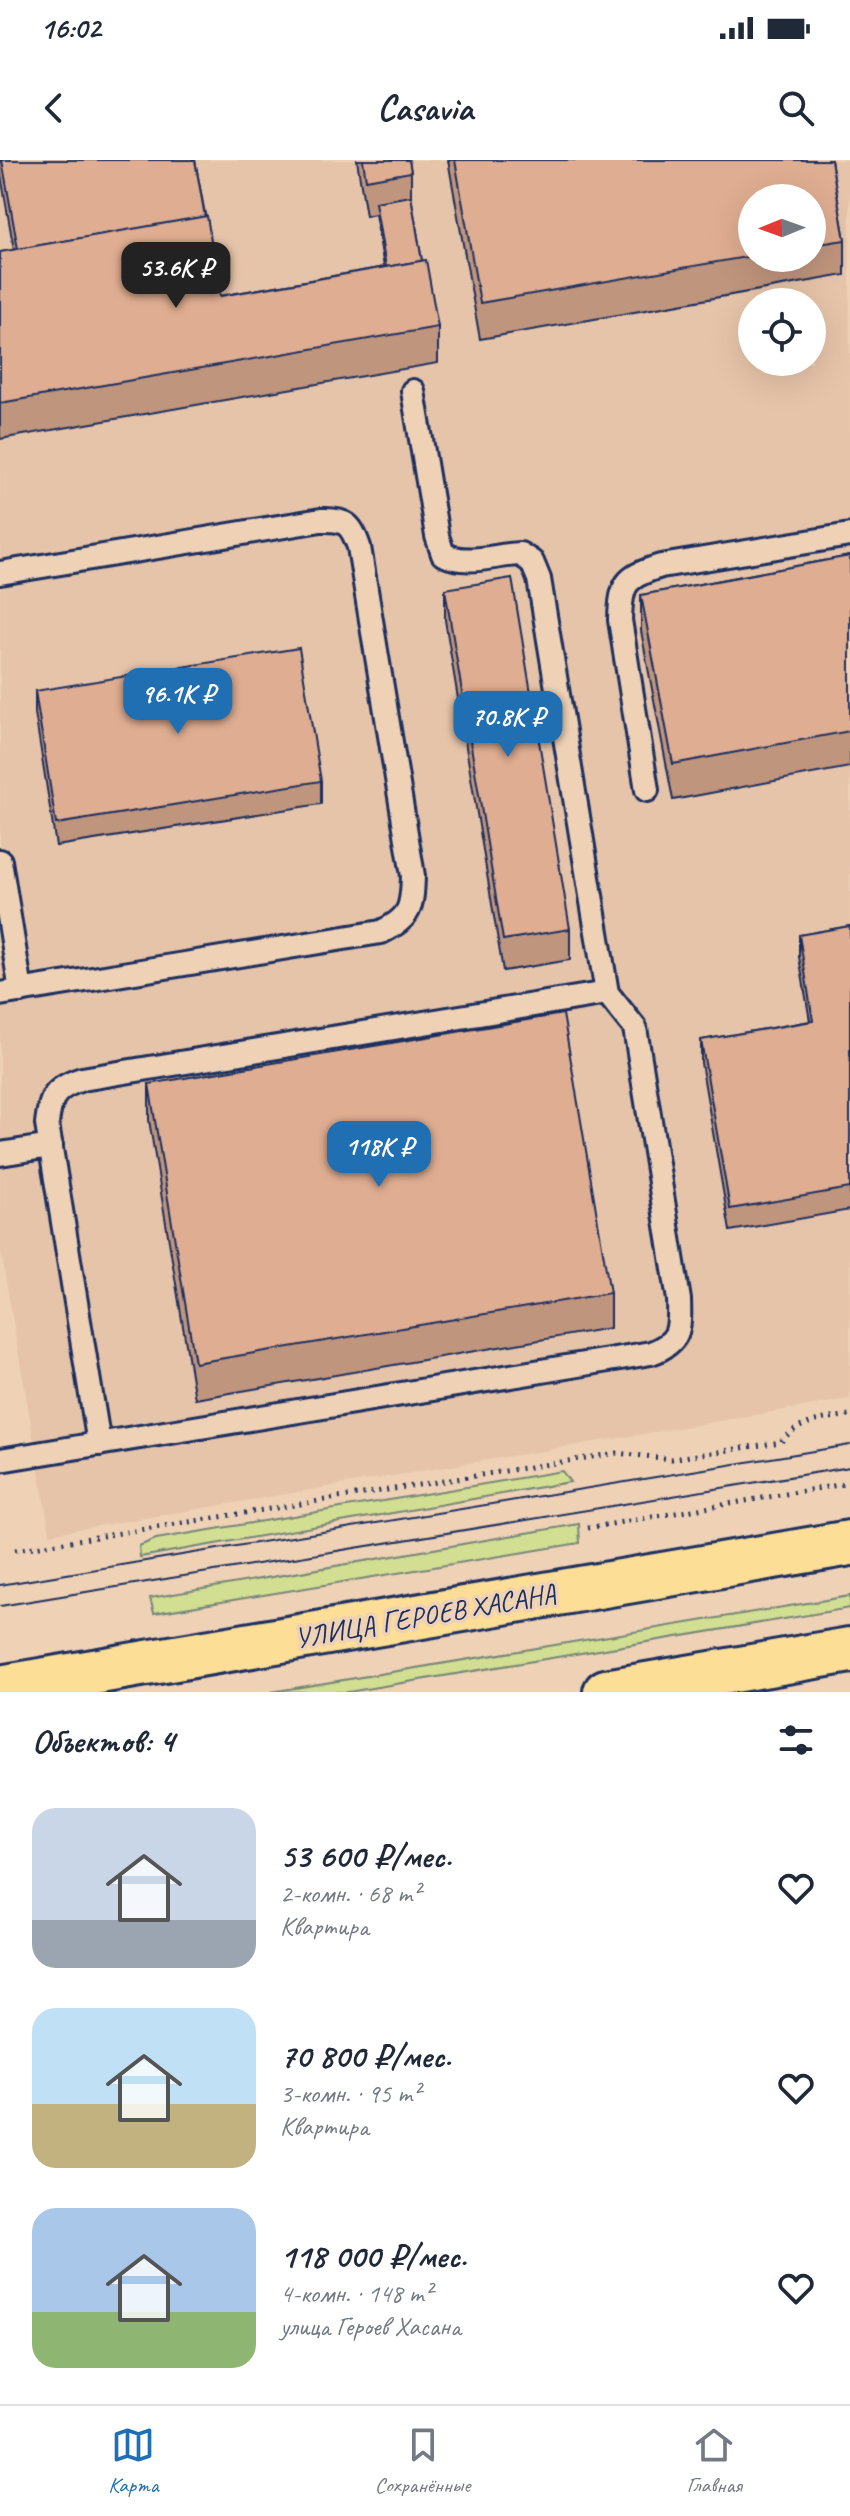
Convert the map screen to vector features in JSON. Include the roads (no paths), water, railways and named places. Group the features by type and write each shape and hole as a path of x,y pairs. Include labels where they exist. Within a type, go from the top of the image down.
{"main road":[{"name":"УЛИЦА ГЕРОЕВ ХАСАНА","path":"0,1688 850,1543"},
{"path":"606,1692 850,1650"}],"lane":[{"path":"0,1460 651,1353 668,1347 680,1328 679,1300 635,1028 607,993 539,579 532,562 520,554 468,561 455,560 443,554 437,536 413,391"},
{"path":"0,573 321,520 339,519 353,528 359,547 413,876 412,902 400,923 381,932 10,992 0,861"},
{"path":"647,790 620,620 621,592 638,573 661,566 850,535"},
{"path":"99,1444 47,1124 49,1102 63,1085 82,1079 607,993"},
{"path":"0,1154 51,1146"}],"tram line":[{"path":"0,1585 850,1445"},
{"path":"0,1606 850,1467"}]}
